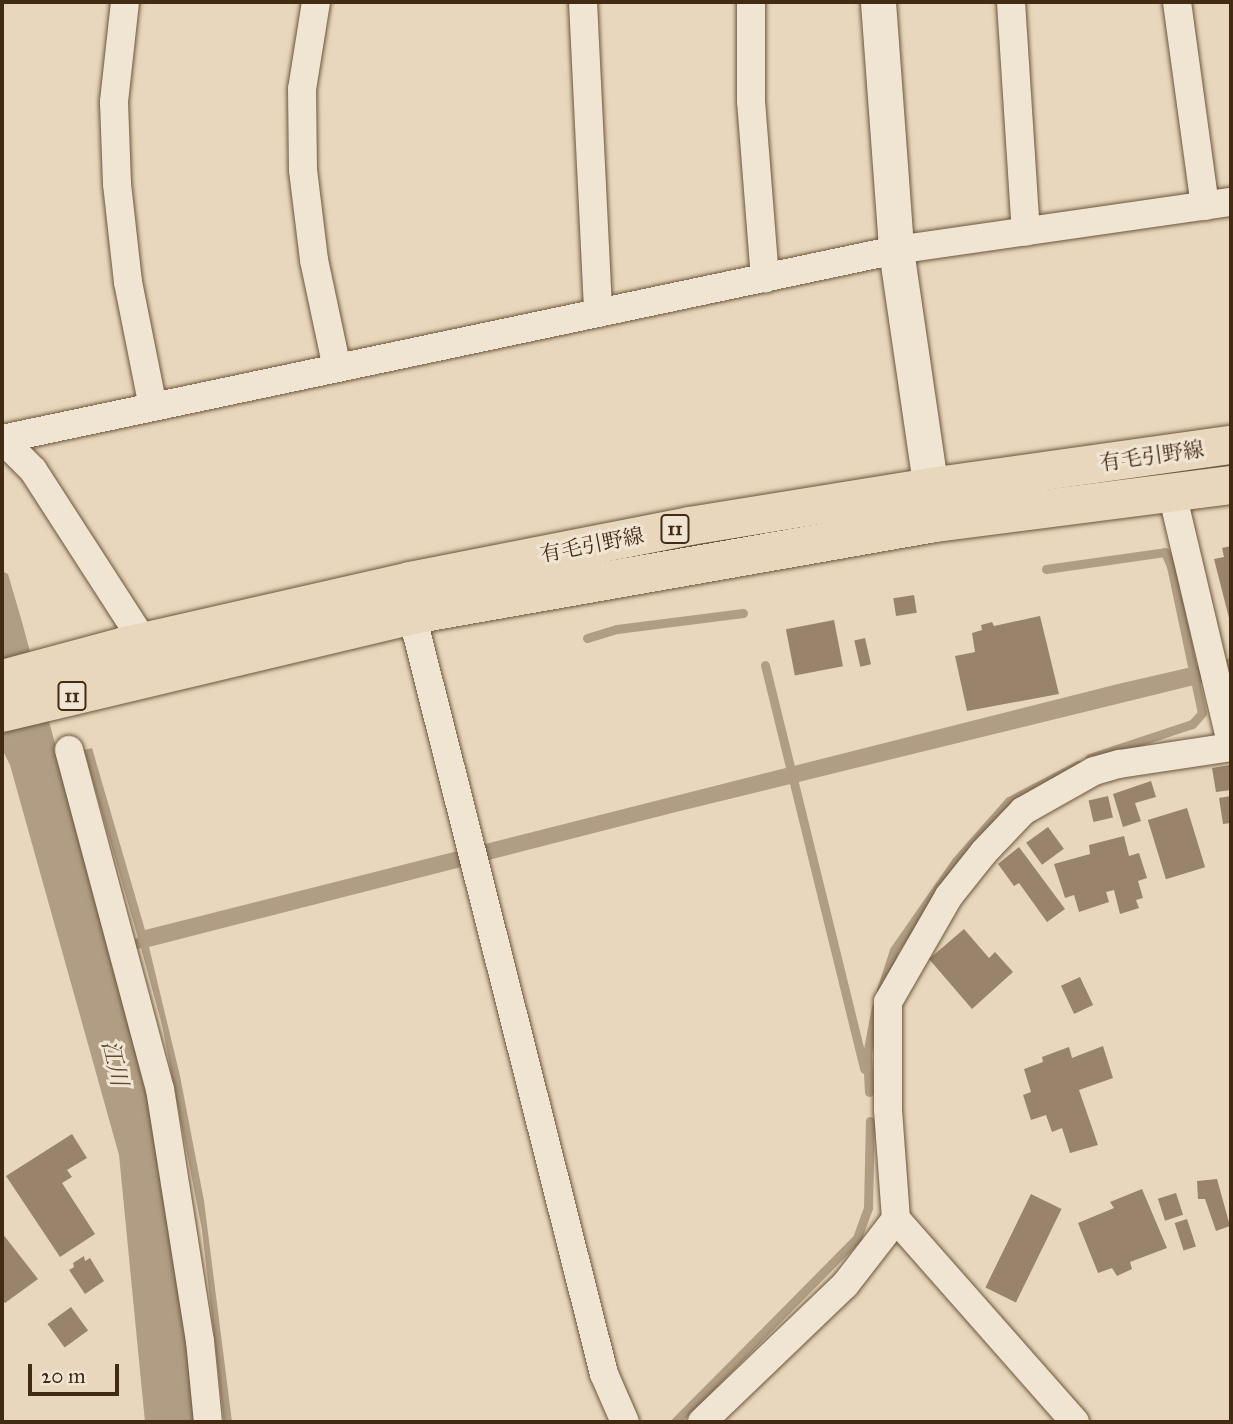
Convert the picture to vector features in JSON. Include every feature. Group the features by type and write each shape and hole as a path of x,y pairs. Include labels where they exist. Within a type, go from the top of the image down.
{"main road":[{"name":"有毛引野線","path":"2,679 144,660 412,615 1231,445"},
{"name":"有毛引野線","path":"2,713 144,660 410,581 650,533 933,505 1172,493 1231,485"}],"street":[{"path":"125,2 114,102 117,184 128,282 153,407"},
{"path":"316,2 302,89 303,170 314,261 337,368"},
{"path":"583,2 598,313"},
{"path":"751,2 751,101 765,278"},
{"path":"878,2 896,250 933,505"},
{"path":"1011,2 1026,232"},
{"path":"2,439 896,250 1218,204 1177,2"},
{"path":"2,439 33,470 144,660"},
{"path":"1075,1422 896,1219 888,1110 888,1002 950,896 984,852 1023,811 1094,771 1119,764 1231,745 1172,493"},
{"path":"412,615 604,1374 625,1422"},
{"path":"69,750 160,1089 200,1340 208,1422"},
{"path":"702,1422 845,1285 896,1219"}],"water":[{"name":"江川","path":"2,571 8,574 22,622 110,946 138,938 84,750 92,748 145,930 1118,684 1231,658 1231,676 676,812 149,947 180,1076 204,1201 232,1422 224,1422 202,1230 162,1025 141,948 112,957 156,1117 199,1422 145,1422 119,1155 10,765 2,749"}],"building":[{"path":"1231,546 1230,622 1214,559 1224,557 1222,548"},
{"path":"914,595 917,613 896,616 893,598"},
{"path":"1040,616 1059,694 967,711 955,656 975,652 972,633 982,630 981,625 992,622 994,626"},
{"path":"834,620 843,666 795,675 786,629"},
{"path":"865,638 871,664 860,667 854,640"},
{"path":"1230,765 1231,790 1216,792 1212,768"},
{"path":"1151,781 1156,797 1135,803 1141,821 1123,827 1113,794"},
{"path":"1108,796 1113,817 1093,822 1089,800"},
{"path":"1231,796 1231,823 1223,824 1219,798"},
{"path":"1187,808 1205,867 1166,879 1148,820"},
{"path":"1048,827 1064,849 1042,865 1026,843"},
{"path":"1124,836 1129,856 1139,853 1147,878 1138,881 1143,898 1136,900 1139,908 1120,914 1114,890 1106,892 1109,902 1079,912 1074,895 1065,898 1054,864 1090,854 1089,845"},
{"path":"1019,847 1065,909 1047,922 1019,883 1014,886 998,864"},
{"path":"964,929 989,958 995,952 1013,972 972,1009 929,959"},
{"path":"1080,977 1093,1005 1074,1014 1061,986"},
{"path":"1103,1046 1113,1078 1079,1090 1098,1145 1070,1153 1062,1128 1052,1132 1046,1115 1031,1120 1023,1095 1031,1092 1024,1069 1043,1062 1042,1057 1069,1047 1072,1058"},
{"path":"72,1134 87,1158 67,1170 72,1177 62,1183 95,1234 60,1257 6,1176"},
{"path":"1217,1179 1230,1226 1216,1231 1205,1199 1198,1199 1197,1181"},
{"path":"1142,1189 1167,1248 1130,1262 1132,1269 1117,1276 1112,1268 1098,1273 1078,1223 1114,1208 1110,1202"},
{"path":"1176,1193 1183,1215 1165,1221 1158,1199"},
{"path":"1031,1194 1062,1209 1016,1302 985,1287"},
{"path":"1187,1219 1196,1247 1184,1251 1175,1223"},
{"path":"2,1233 38,1279 5,1303 2,1300"},
{"path":"84,1256 85,1261 90,1258 104,1281 85,1294 69,1270 74,1267 73,1263"},
{"path":"71,1307 88,1330 65,1348 48,1324"}],"waterway":[{"path":"1046,569 1165,552 1171,566 1202,713 1192,724 1090,758"},
{"path":"587,638 617,629 743,613"},
{"path":"765,665 864,1069"},
{"path":"881,990 894,950 956,861 1009,801 1078,765"},
{"path":"869,1092 867,1054 876,1007"},
{"path":"675,1422 857,1238 868,1207 870,1121"}]}
